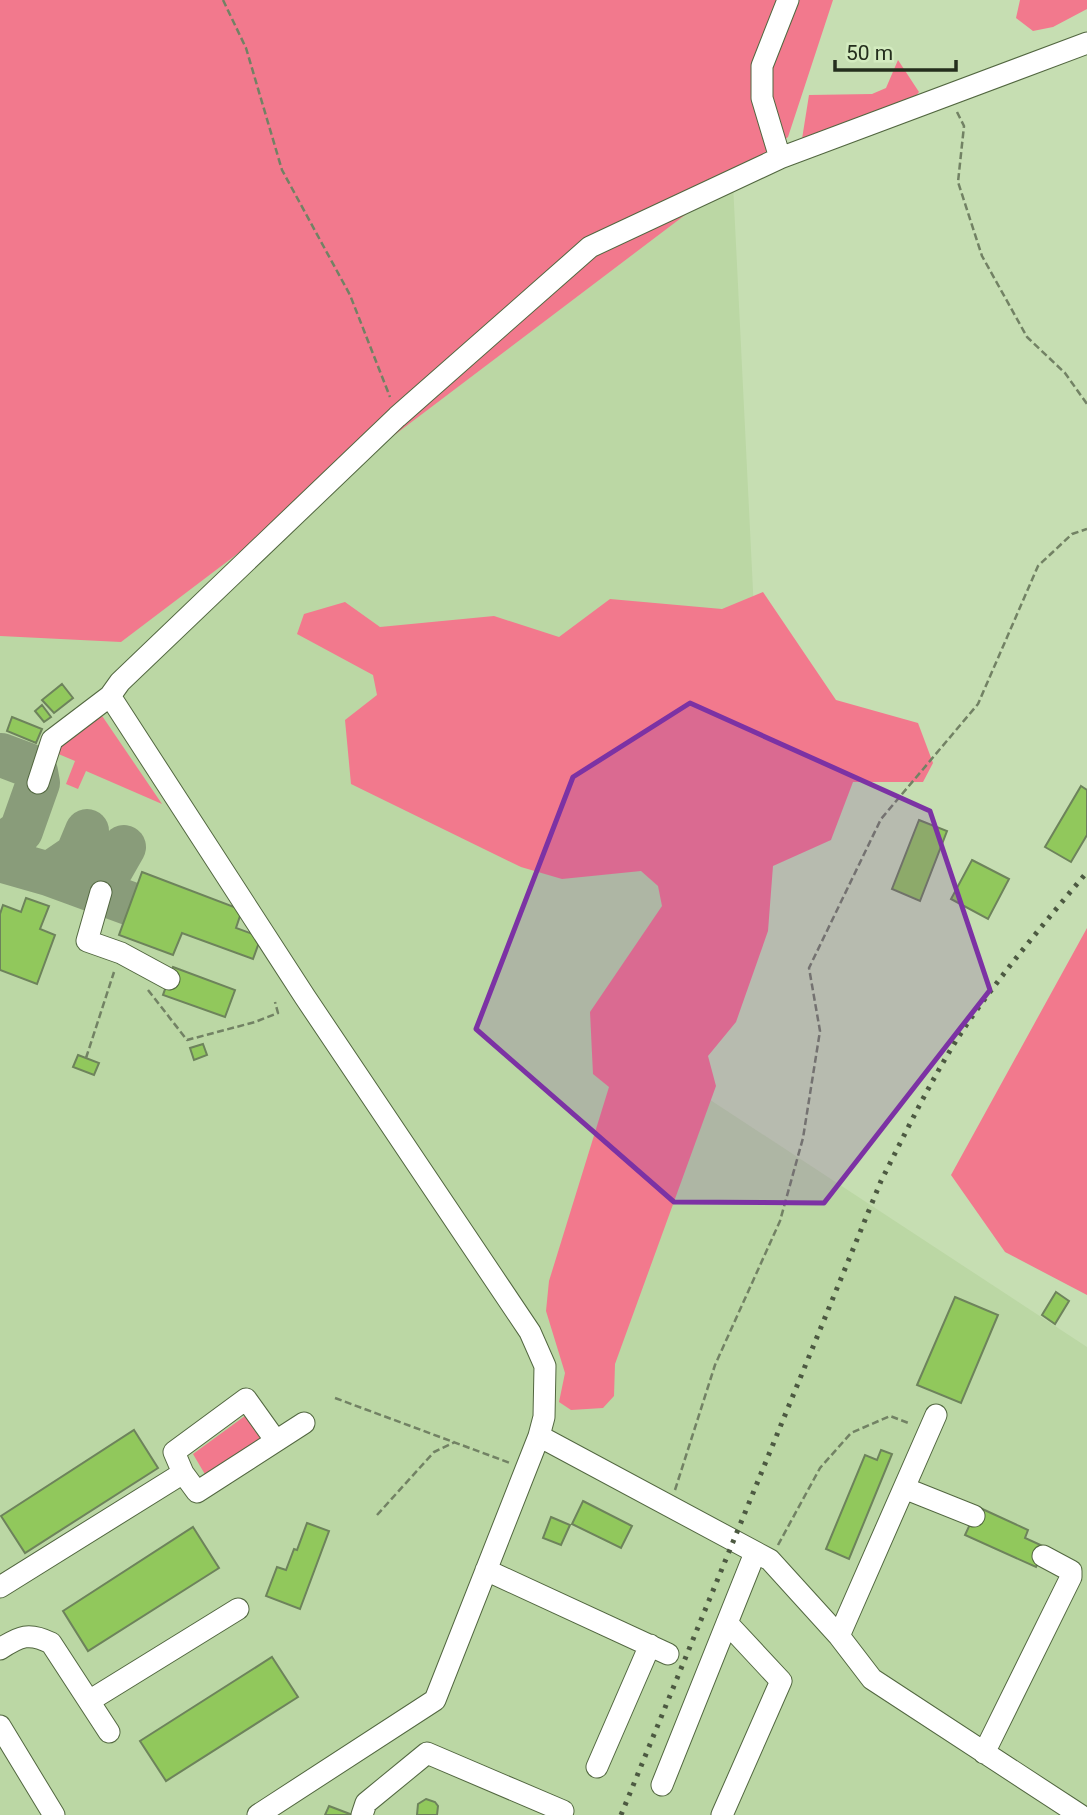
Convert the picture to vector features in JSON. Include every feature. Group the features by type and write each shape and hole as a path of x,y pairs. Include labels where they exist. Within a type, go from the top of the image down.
{"lane":[{"path":"780,158 762,98 762,66 788,0"},
{"path":"38,783 52,740 110,696 120,682 397,417 590,247 780,158 1087,43"},
{"path":"110,696 305,997 530,1332 545,1366 544,1417 539,1436 435,1700 258,1815"},
{"path":"101,892 86,941 121,953 169,979"},
{"path":"276,1441 246,1399 174,1452 183,1473 197,1492 304,1423"},
{"path":"839,1636 932,1423"},
{"path":"539,1436 763,1557 839,1636 872,1679 1080,1815"},
{"path":"0,1587 183,1473"},
{"path":"904,1488 974,1516"},
{"path":"984,1753 1071,1577 1071,1571 1044,1556"},
{"path":"662,1785 727,1623 763,1557"},
{"path":"486,1570 659,1649 597,1767"},
{"path":"89,1701 239,1609"},
{"path":"722,1815 782,1681 727,1623"},
{"path":"1,1646 24,1636 36,1636 51,1643 109,1732"},
{"path":"0,1726 54,1815"},
{"path":"362,1815 366,1803 427,1754 563,1811 561,1815"}],"path":[{"path":"223,0 246,48 282,170 350,295 397,417"},
{"path":"949,94 964,126 958,182 982,256 1027,337 1065,373 1087,404"},
{"path":"670,1506 715,1365 780,1222 803,1138 820,1031 809,968 881,819 978,704 1038,566 1072,534 1087,529"},
{"path":"86,1058 121,953"},
{"path":"148,990 187,1040 256,1022 278,1013 275,1002"},
{"path":"335,1398 526,1469"},
{"path":"763,1557 820,1468 851,1433 890,1416 932,1423"},
{"path":"376,1515 434,1452 454,1442"}],"highlighted area":[{"path":"690,703 930,811 990,990 824,1203 674,1202 476,1029 573,777"}],"shaded area":[{"path":"0,0 724,0 759,713 657,1065 1087,1347 1087,1815 0,1815"},
{"path":"0,0 833,0 788,137 121,642 0,636"},
{"path":"1020,0 1087,0 1087,9 1053,27 1033,31 1016,18"},
{"path":"898,60 919,92 901,115 802,139 809,95 872,94 886,88"},
{"path":"763,592 836,700 918,723 933,763 923,782 853,782 831,840 773,866 768,931 736,1022 708,1056 716,1086 615,1364 614,1396 603,1408 571,1410 559,1402 565,1373 546,1311 549,1281 609,1087 593,1074 590,1012 662,906 658,886 641,871 562,879 521,867 351,784 345,720 377,695 373,675 297,634 304,614 345,602 380,627 494,616 559,637 610,599 722,609"},
{"path":"94,704 162,804 86,771 78,789 66,784 75,761 49,750"},
{"path":"1087,928 1087,1295 1005,1252 951,1175"},
{"path":"249,1413 267,1440 206,1476 193,1454"}],"building":[{"path":"62,684 73,698 54,713 42,700"},
{"path":"42,705 51,717 44,722 35,711"},
{"path":"12,717 42,729 36,743 7,731"},
{"path":"1081,786 1087,790 1087,835 1071,862 1045,847"},
{"path":"919,820 947,831 920,901 892,889"},
{"path":"972,860 1009,879 988,919 951,899"},
{"path":"142,872 242,910 236,928 261,937 253,959 182,933 173,955 119,935"},
{"path":"26,898 49,906 40,929 55,935 37,984 0,970 0,914 3,905 21,912"},
{"path":"173,967 235,990 225,1017 163,995"},
{"path":"203,1044 207,1055 194,1060 190,1048"},
{"path":"78,1055 99,1063 94,1075 73,1067"},
{"path":"1056,1292 1069,1301 1055,1324 1042,1315"},
{"path":"955,1297 998,1315 961,1403 917,1385"},
{"path":"134,1430 158,1468 25,1553 1,1516"},
{"path":"881,1450 892,1454 849,1559 826,1549 865,1455 877,1460"},
{"path":"583,1501 632,1526 621,1548 572,1524"},
{"path":"978,1507 1028,1530 1025,1538 1045,1547 1036,1567 965,1535"},
{"path":"551,1517 570,1525 561,1545 543,1538"},
{"path":"307,1523 329,1531 300,1609 266,1596 277,1567 286,1570"},
{"path":"193,1527 219,1568 88,1651 63,1611"},
{"path":"272,1657 298,1697 166,1781 140,1741"},
{"path":"426,1799 438,1806 437,1815 417,1815 418,1804"},
{"path":"329,1806 350,1814 350,1815 325,1815"}],"taxiway":[{"path":"0,846 21,831 38,783 36,772 28,765 1,755"},
{"path":"49,874 77,855 87,831"},
{"path":"84,886 112,868 124,847"},
{"path":"0,860 49,874 131,904"}],"railway":[{"path":"621,1815 881,1181 958,1037 1013,962 1087,872"}]}
